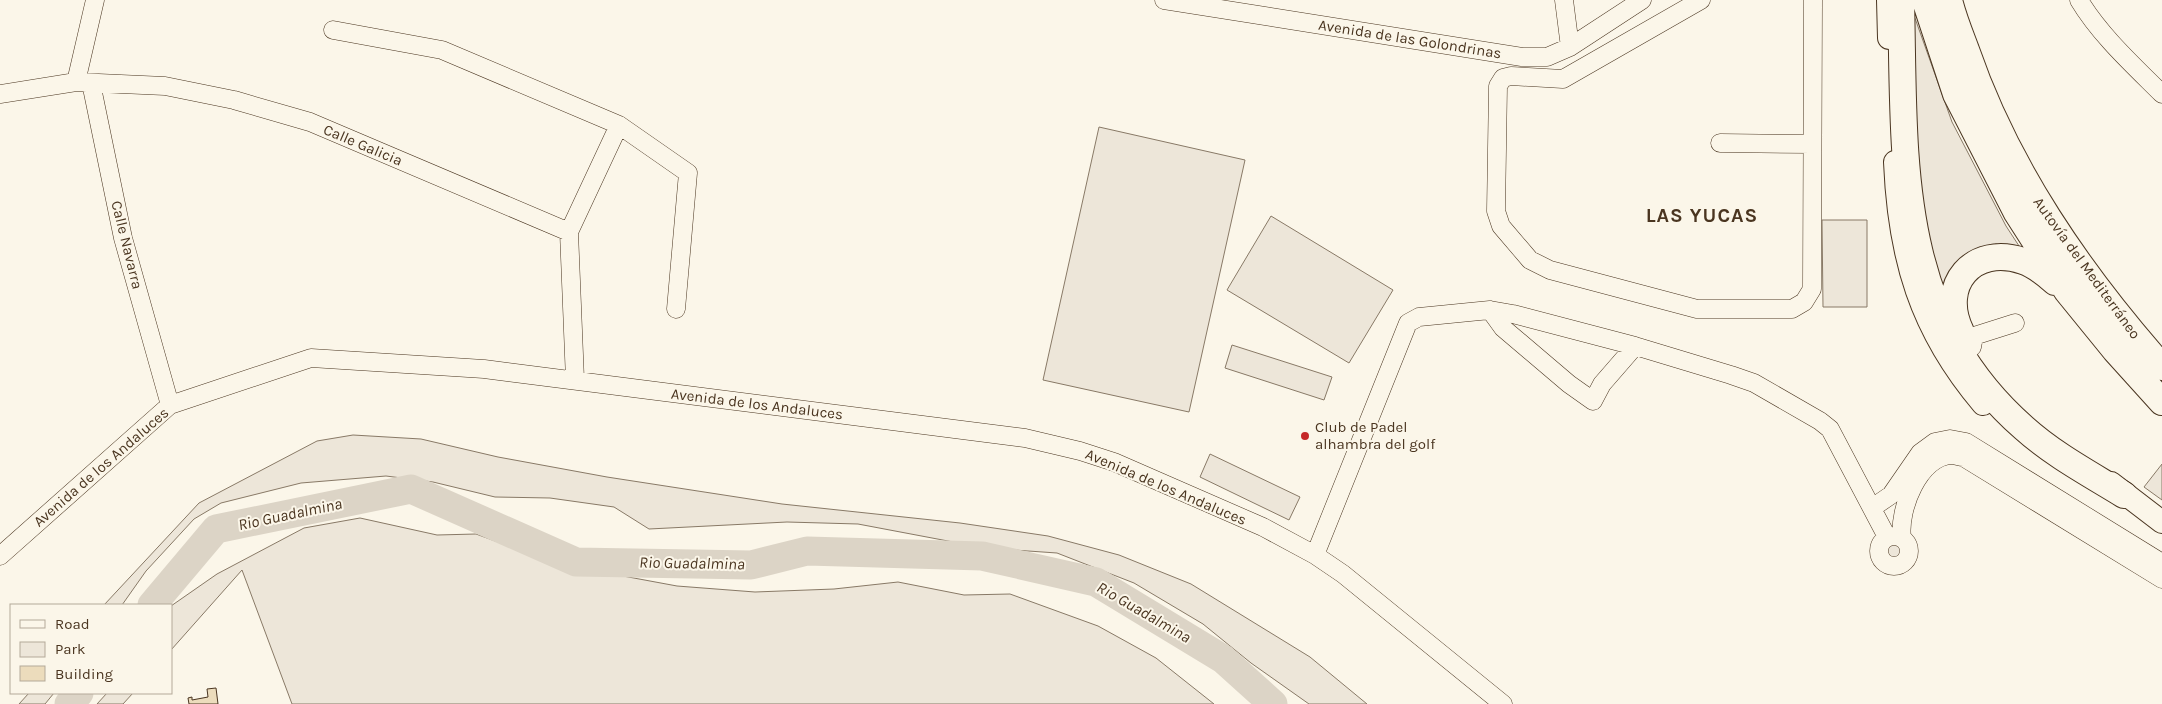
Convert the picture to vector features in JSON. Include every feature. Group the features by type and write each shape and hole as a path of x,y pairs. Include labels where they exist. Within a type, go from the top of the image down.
{"highway":[{"path":"1902,0 1906,161 1912,219 1920,257 1933,298 1956,348 1985,389 2024,429 2053,451 2124,495"},
{"name":"Autovía del Mediterráneo","path":"1925,0 1956,94 2017,213 2067,291 2115,350 2162,402"},
{"name":"Autovía del Mediterráneo","path":"1949,0 1978,85 2014,162 2052,225 2120,320 2162,367"},
{"path":"2067,291 2041,270 2024,261 2009,258 1991,258 1976,263 1962,275 1954,290 1952,299 1956,322 1972,347 2006,389 2090,465"}],"main road":[{"path":"1888,0 1896,190 1903,244 1909,271 1929,321 1942,347 1964,380 2002,422 2014,428 2041,434 2074,459 2090,465 2124,495 2162,522"}],"street":[{"path":"84,82 95,0"},
{"name":"Avenida de las Golondrinas","path":"1172,0 1522,57 1547,57 1570,47 1642,0"},
{"path":"1564,0 1570,47"},
{"path":"1701,0 1563,79 1511,76 1503,78 1498,86 1496,211 1501,226 1530,260 1550,270 1696,309 1792,309 1804,302 1812,289 1813,0"},
{"path":"2079,0 2088,15 2162,94"},
{"path":"333,30 442,50 619,124 688,173 676,309"},
{"name":"Calle Galicia","path":"0,94 84,82 165,86 234,100 310,122 569,232"},
{"name":"Calle Navarra","path":"84,82 170,405"},
{"path":"575,380 569,232 619,124"},
{"path":"1720,143 1812,144"},
{"path":"1490,310 1503,328 1575,389 1593,401 1602,384 1635,346"},
{"path":"1315,555 1408,323 1419,317 1490,310 1513,314 1635,346 1754,383 1820,421 1830,429 1872,508 1894,537 1913,485 1932,464 1952,455 1963,457 2162,579"},
{"path":"1972,347 1974,336 2015,323"},
{"name":"Avenida de los Andaluces","path":"0,556 170,405 311,358 484,369 1025,438 1080,451 1114,462 1254,523 1315,555 1343,574 1503,704"},
{"path":"1872,508 1891,495 1920,452 1935,442 1950,439 1966,442 2162,563"}],"green space":[{"path":"1911,7 1952,122 2006,226 2021,249 1996,244 1976,250 1943,291 1914,192"},
{"path":"1099,127 1245,160 1189,412 1043,380"},
{"path":"1271,216 1393,290 1349,363 1227,290"},
{"path":"1822,220 1867,220 1867,307 1823,307"},
{"path":"1232,345 1332,377 1324,400 1225,368"},
{"path":"353,435 421,439 498,457 607,477 782,504 960,523 1048,536 1119,555 1191,584 1310,657 1367,704 1309,704 1251,663 1203,624 1134,583 1057,553 985,548 858,524 787,522 649,529 614,507 550,498 495,497 433,482 386,476 301,483 221,503 194,519 146,571 123,604 105,604 199,503 317,441"},
{"path":"1210,454 1300,497 1289,520 1200,477"},
{"path":"2162,464 2162,500 2144,487"},
{"path":"360,518 437,535 476,534 536,556 596,571 677,586 755,592 834,589 898,582 964,595 1010,594 1098,626 1156,658 1214,704 292,704 242,570 172,649 172,605 217,574 304,528"},
{"path":"1889,543 1897,543 1902,548 1900,559 1889,561 1884,556 1884,548"},
{"path":"28,694 53,694 45,704 19,704"},
{"path":"106,694 132,694 123,704 97,704"}],"building":[{"path":"216,688 218,704 189,704 188,698 192,697 192,700 208,697 207,689"}],"waterway":[{"name":"Rio Guadalmina","path":"153,604 216,529 411,489 576,562 751,565 807,551 982,556 1096,582 1223,659 1273,704"},
{"name":"Rio Guadalmina","path":"69,704 78,694"}],"place":[{"name":"Club de Padel alhambra del golf","path":"1305,436"}],"district":[{"name":"LAS YUCAS","path":"1702,215"}]}
